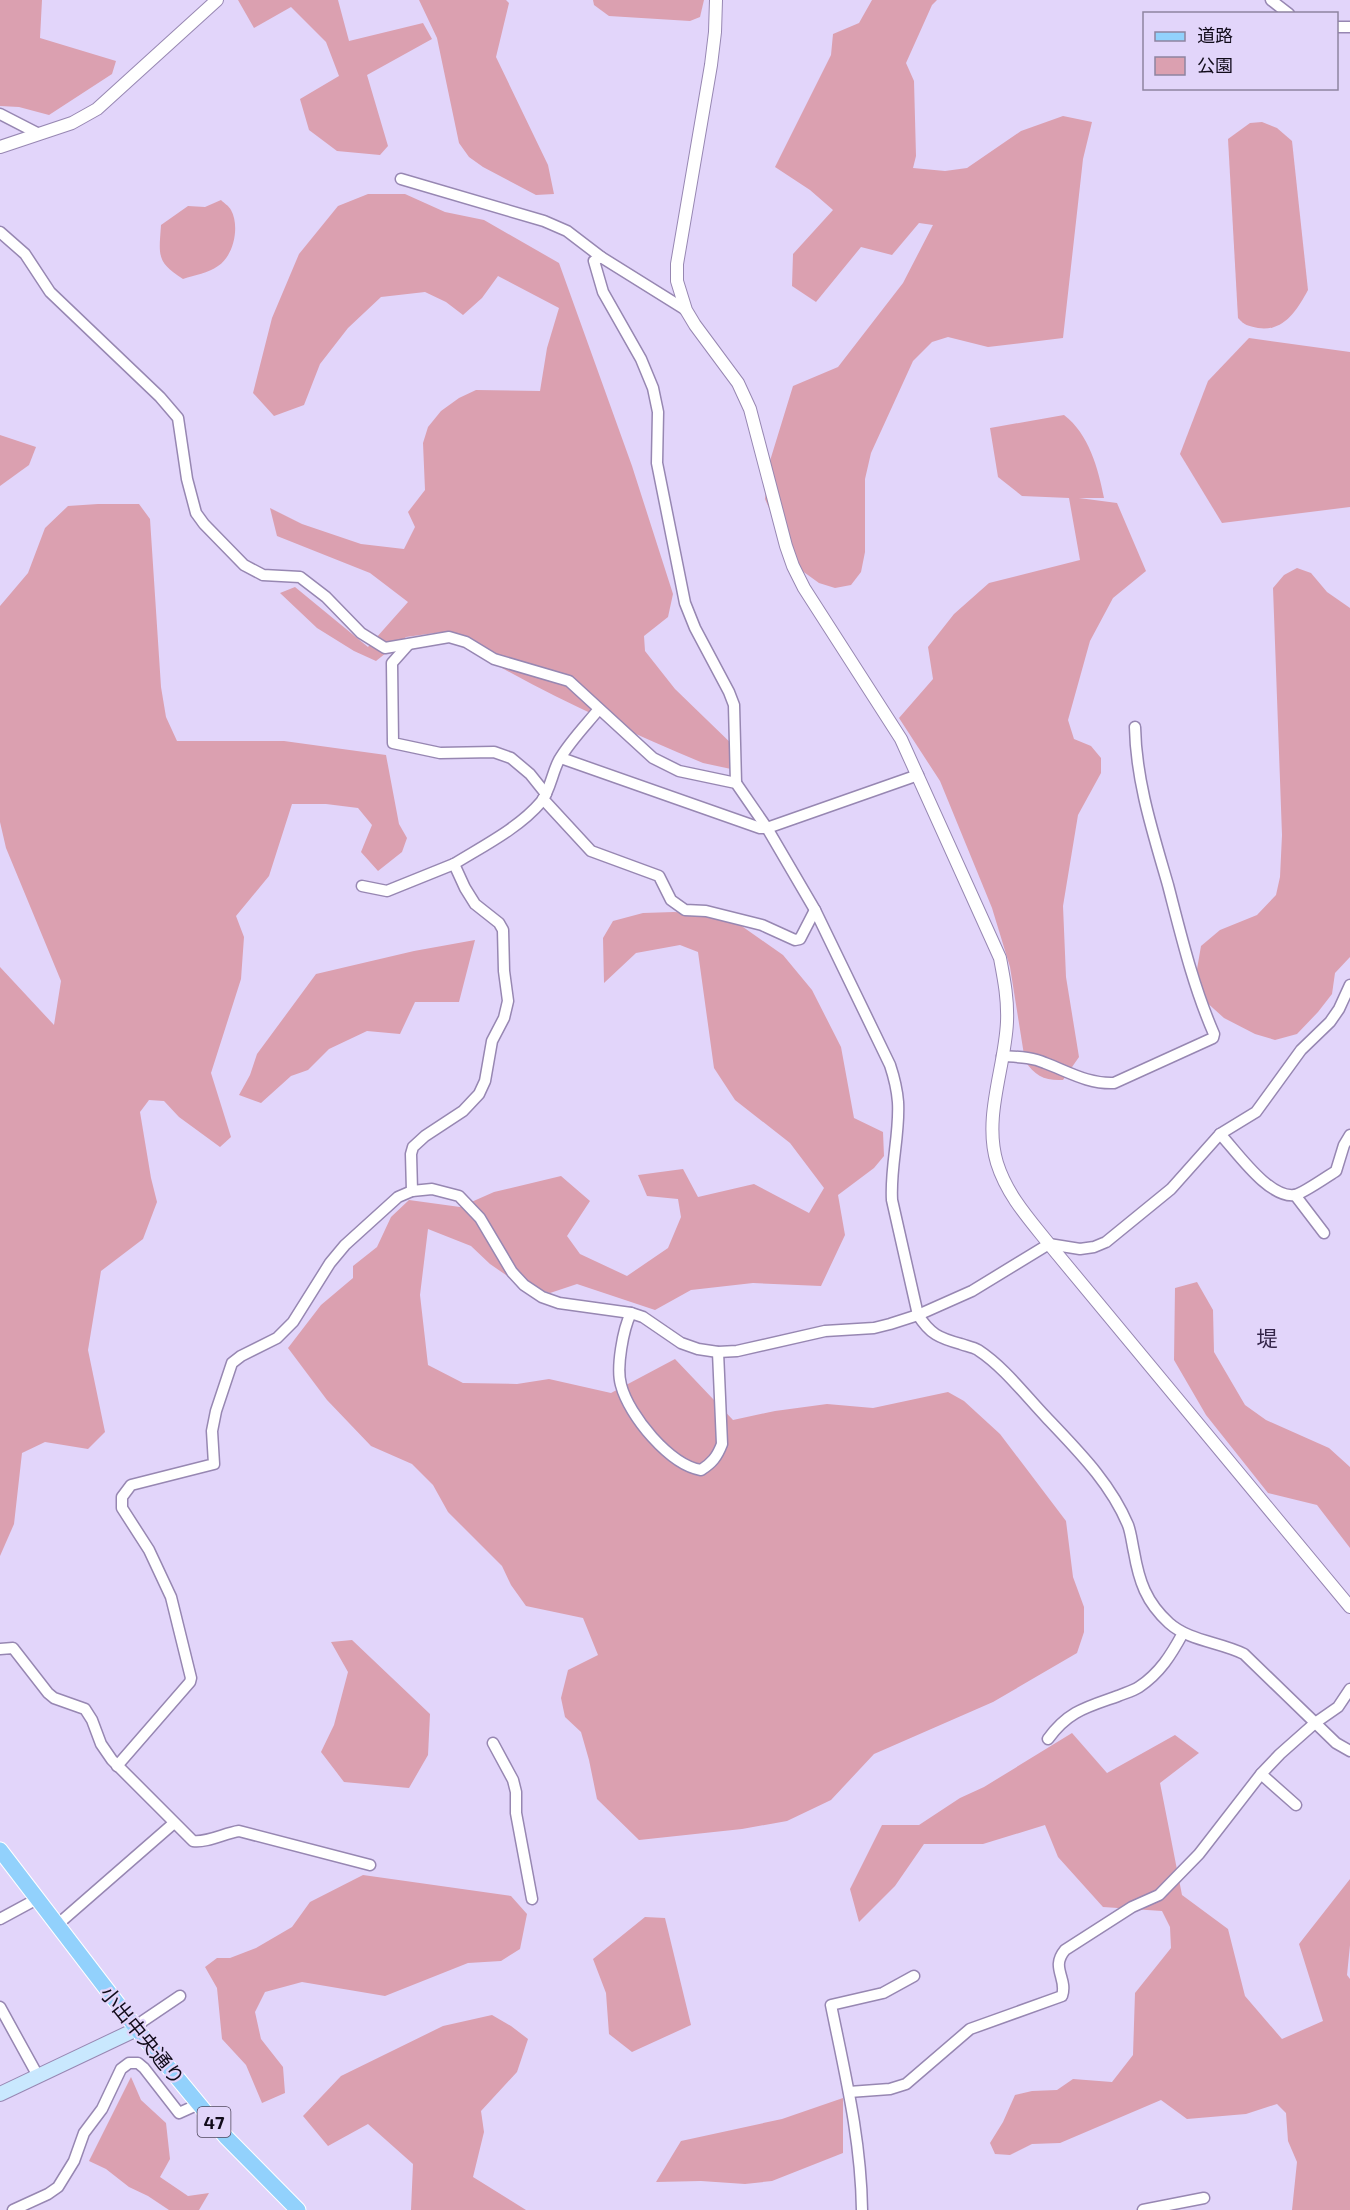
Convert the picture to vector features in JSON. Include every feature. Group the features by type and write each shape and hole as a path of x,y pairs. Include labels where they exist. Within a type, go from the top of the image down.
{"main road":[{"name":"小出中央通り","path":"0,1850 137,2029 226,2137 298,2210"},
{"path":"0,2094 137,2029"}],"street":[{"path":"0,147 72,123 97,109 217,0"},
{"path":"716,0 711,65 676,264 677,281 686,310 738,383 750,409 793,566 901,739 1000,958 1007,994 1007,1023 993,1116 993,1142 997,1162 1014,1200 1350,1607"},
{"path":"1271,0 1286,12"},
{"path":"0,114 39,134"},
{"path":"401,179 544,221 567,231 601,257 686,310"},
{"path":"0,232 25,254 50,292 178,418 187,479 196,513 244,565 263,575 300,577 326,597 361,633 385,648 449,637 466,642 494,659 569,681 653,758 679,771 736,783"},
{"path":"601,257 594,261 603,292 641,358 653,388 658,412 657,463 685,603 695,628 734,705 736,783 767,828 815,910 890,1065 897,1085 898,1104 891,1181 892,1200 918,1315 926,1329 941,1338 976,1349 996,1365 1093,1467 1117,1502 1129,1527 1138,1578 1153,1606 1183,1633 1227,1646 1244,1654 1336,1743 1350,1751"},
{"path":"408,645 392,663 393,743 440,753 494,752 511,758 530,774 545,797 591,851 659,876 670,900 685,910 706,911 762,925 795,940 800,939 815,910"},
{"path":"362,886 387,891 454,864 535,809 545,797 552,774 561,758 599,709"},
{"path":"1002,1056 1028,1058 1087,1080 1114,1083 1213,1038 1214,1034 1191,975 1143,793 1135,727"},
{"path":"561,758 760,828 767,828 918,776"},
{"path":"412,1191 411,1154 413,1148 425,1136 463,1111 479,1094 485,1082 492,1041 504,1018 508,1001 503,930 499,923 475,904 454,864"},
{"path":"117,1766 190,1682 191,1678 171,1597 149,1550 122,1508 122,1497 131,1485 214,1464 212,1431 216,1411 232,1363 277,1338 293,1322 325,1270 345,1245 398,1197 412,1191 432,1189 459,1196 480,1218 512,1272 524,1285 542,1297 559,1303 631,1312 643,1317 681,1343 698,1348 718,1352 737,1351 825,1331 874,1328 918,1315 972,1291 1049,1244 1080,1249 1106,1242 1171,1189 1220,1134 1256,1112 1301,1050 1330,1022 1350,985"},
{"path":"1220,1134 1267,1185 1277,1192 1295,1195 1336,1171 1344,1145 1350,1135"},
{"path":"1295,1195 1324,1233"},
{"path":"631,1312 624,1335 620,1369 621,1385 632,1409 648,1432 671,1456 692,1469 701,1470 711,1464 722,1444 718,1352"},
{"path":"1048,1739 1058,1724 1073,1713 1137,1688 1156,1675 1183,1633"},
{"path":"0,1649 13,1648 54,1698 85,1709 92,1720 100,1744 117,1766 193,1841 199,1842 239,1831 370,1865"},
{"path":"849,2092 890,2089 906,2084 970,2029 1062,1996 1064,1990 1058,1965 1060,1956 1065,1950 1132,1907 1159,1895 1206,1845 1261,1774 1315,1723 1338,1707 1350,1689"},
{"path":"493,1743 513,1780 516,1792 516,1814 532,1899"},
{"path":"1261,1774 1296,1804"},
{"path":"57,1925 174,1823"},
{"path":"0,1919 37,1899"},
{"path":"862,2210 861,2169 849,2092 831,2005 883,1993 914,1976"},
{"path":"137,2029 143,2021 180,1996"},
{"path":"0,2007 38,2076"},
{"path":"13,2210 58,2187 74,2161 84,2133 102,2109 121,2069 129,2062 138,2063 144,2068 179,2113 199,2104"},
{"path":"1143,2210 1204,2198"}],"green space":[{"path":"0,0 42,0 40,38 116,61 112,74 49,115 19,107 0,106"},
{"path":"238,0 338,0 349,41 423,23 432,39 367,75 388,146 380,155 337,151 309,130 300,99 339,76 326,42 291,7 254,28"},
{"path":"419,0 506,0 509,3 496,57 548,165 554,194 536,195 483,167 469,157 459,143 437,38"},
{"path":"593,0 704,0 700,17 690,21 609,16 594,5"},
{"path":"872,0 937,0 932,5 906,63 914,81 916,156 913,168 945,171 967,168 1021,131 1063,116 1092,122 1083,159 1063,338 988,347 948,337 932,342 913,361 871,453 865,479 865,552 861,572 851,585 835,588 819,583 794,565 765,499 769,464 793,386 838,367 903,283 933,225 919,223 892,255 861,247 816,302 792,286 793,254 833,210 810,190 775,167 831,55 833,34 859,23"},
{"path":"1262,122 1277,128 1292,141 1308,290 1289,318 1275,327 1267,328 1249,326 1238,318 1228,139 1250,123"},
{"path":"368,194 405,194 445,212 484,220 559,263 632,466 673,594 668,617 644,636 645,651 675,689 738,750 731,769 703,763 602,719 537,687 442,632 406,637 376,661 354,651 317,628 280,593 295,587 368,647 408,602 370,573 277,536 270,508 302,524 361,544 404,549 415,527 408,512 425,490 423,443 428,427 441,411 459,398 476,390 540,391 547,348 559,308 498,276 482,298 463,315 446,302 425,292 381,297 348,328 320,364 304,405 274,416 253,393 272,318 299,254 338,206"},
{"path":"221,200 234,217 235,232 232,248 218,266 183,279 168,268 161,257 161,225 188,206 205,207"},
{"path":"1249,338 1350,352 1350,507 1222,523 1180,454 1208,381"},
{"path":"1064,415 1080,432 1091,452 1104,498 1079,498 1117,503 1146,571 1113,598 1090,641 1068,720 1074,739 1091,746 1101,758 1101,773 1078,815 1063,906 1066,977 1079,1057 1063,1080 1057,1080 1041,1076 1025,1061 1010,967 992,908 940,781 899,718 933,679 928,647 954,614 989,583 1080,560 1069,498 1022,496 998,477 990,428"},
{"path":"0,435 36,447 29,465 0,486"},
{"path":"139,504 150,519 161,687 166,717 177,741 284,741 386,755 399,824 407,838 402,852 378,871 361,852 372,825 358,808 326,804 292,804 269,876 236,916 244,937 241,979 211,1073 231,1137 220,1147 179,1117 164,1101 149,1100 140,1112 157,1202 143,1239 101,1271 88,1350 105,1432 88,1449 45,1442 22,1453 14,1524 0,1556 0,967 54,1025 61,981 6,848 0,822 0,606 28,573 45,528 68,506"},
{"path":"1297,568 1311,573 1327,592 1350,608 1350,957 1335,973 1332,994 1318,1012 1297,1034 1275,1040 1255,1034 1224,1018 1204,1000 1196,975 1201,946 1220,930 1257,915 1276,895 1280,877 1282,835 1273,588 1284,575"},
{"path":"643,913 726,915 783,955 812,990 841,1047 854,1118 883,1132 884,1156 874,1168 838,1195 845,1235 821,1286 753,1283 691,1290 655,1310 577,1284 550,1293 516,1282 490,1264 471,1246 428,1229 420,1295 428,1365 463,1383 517,1384 549,1379 611,1393 675,1359 733,1420 775,1411 827,1404 873,1408 948,1392 964,1401 1000,1434 1066,1521 1073,1577 1084,1607 1084,1632 1077,1653 993,1702 874,1754 831,1800 787,1821 742,1829 639,1840 597,1799 581,1732 565,1717 561,1698 568,1670 598,1655 583,1618 526,1606 511,1585 502,1566 448,1512 433,1485 412,1464 371,1446 327,1400 288,1348 321,1305 353,1278 353,1266 377,1247 391,1217 409,1200 460,1207 494,1192 561,1176 590,1201 567,1236 580,1254 627,1276 668,1248 681,1217 678,1199 647,1196 638,1175 683,1169 698,1197 754,1184 809,1213 824,1188 790,1143 735,1100 714,1068 698,952 680,945 636,953 604,983 603,938 613,921"},
{"path":"475,940 459,1002 415,1002 400,1034 367,1031 329,1049 308,1070 291,1076 261,1103 239,1095 250,1075 257,1054 316,974 414,951"},
{"path":"1197,1282 1213,1310 1214,1352 1245,1405 1266,1420 1329,1448 1350,1467 1350,1548 1317,1505 1268,1493 1206,1415 1174,1360 1175,1288"},
{"path":"352,1640 430,1714 428,1755 409,1788 344,1782 321,1752 334,1725 348,1672 331,1642"},
{"path":"1072,1733 1107,1773 1175,1735 1199,1753 1160,1783 1182,1895 1228,1929 1245,1996 1282,2039 1323,2021 1299,1944 1350,1879 1350,1945 1347,1975 1350,1979 1350,2210 1292,2210 1297,2162 1288,2141 1286,2113 1277,2104 1246,2114 1187,2119 1161,2100 1060,2143 1032,2144 1010,2155 995,2154 990,2143 1003,2122 1015,2095 1032,2091 1057,2090 1073,2079 1112,2082 1133,2055 1135,1993 1171,1948 1170,1927 1162,1911 1103,1907 1058,1857 1045,1825 983,1844 924,1844 895,1886 859,1922 850,1889 882,1825 919,1825 960,1798 984,1787"},
{"path":"363,1875 511,1896 527,1914 520,1949 501,1961 468,1963 385,1996 302,1982 265,1992 255,2012 261,2039 283,2067 285,2093 262,2103 246,2065 222,2039 217,1988 205,1967 217,1958 230,1958 256,1948 292,1927 310,1902"},
{"path":"645,1917 665,1918 691,2025 632,2052 609,2034 606,1993 593,1959"},
{"path":"492,2015 528,2039 517,2072 481,2111 484,2132 473,2177 526,2210 411,2210 413,2164 368,2124 328,2146 303,2116 341,2076 443,2026"},
{"path":"131,2077 141,2100 166,2123 170,2159 160,2177 188,2196 209,2193 199,2210 169,2210 129,2187 106,2169 89,2161"},
{"path":"843,2098 843,2153 772,2181 745,2184 701,2181 656,2182 681,2141 782,2119"}],"district":[{"name":"堤","path":"1267,1337"}]}
